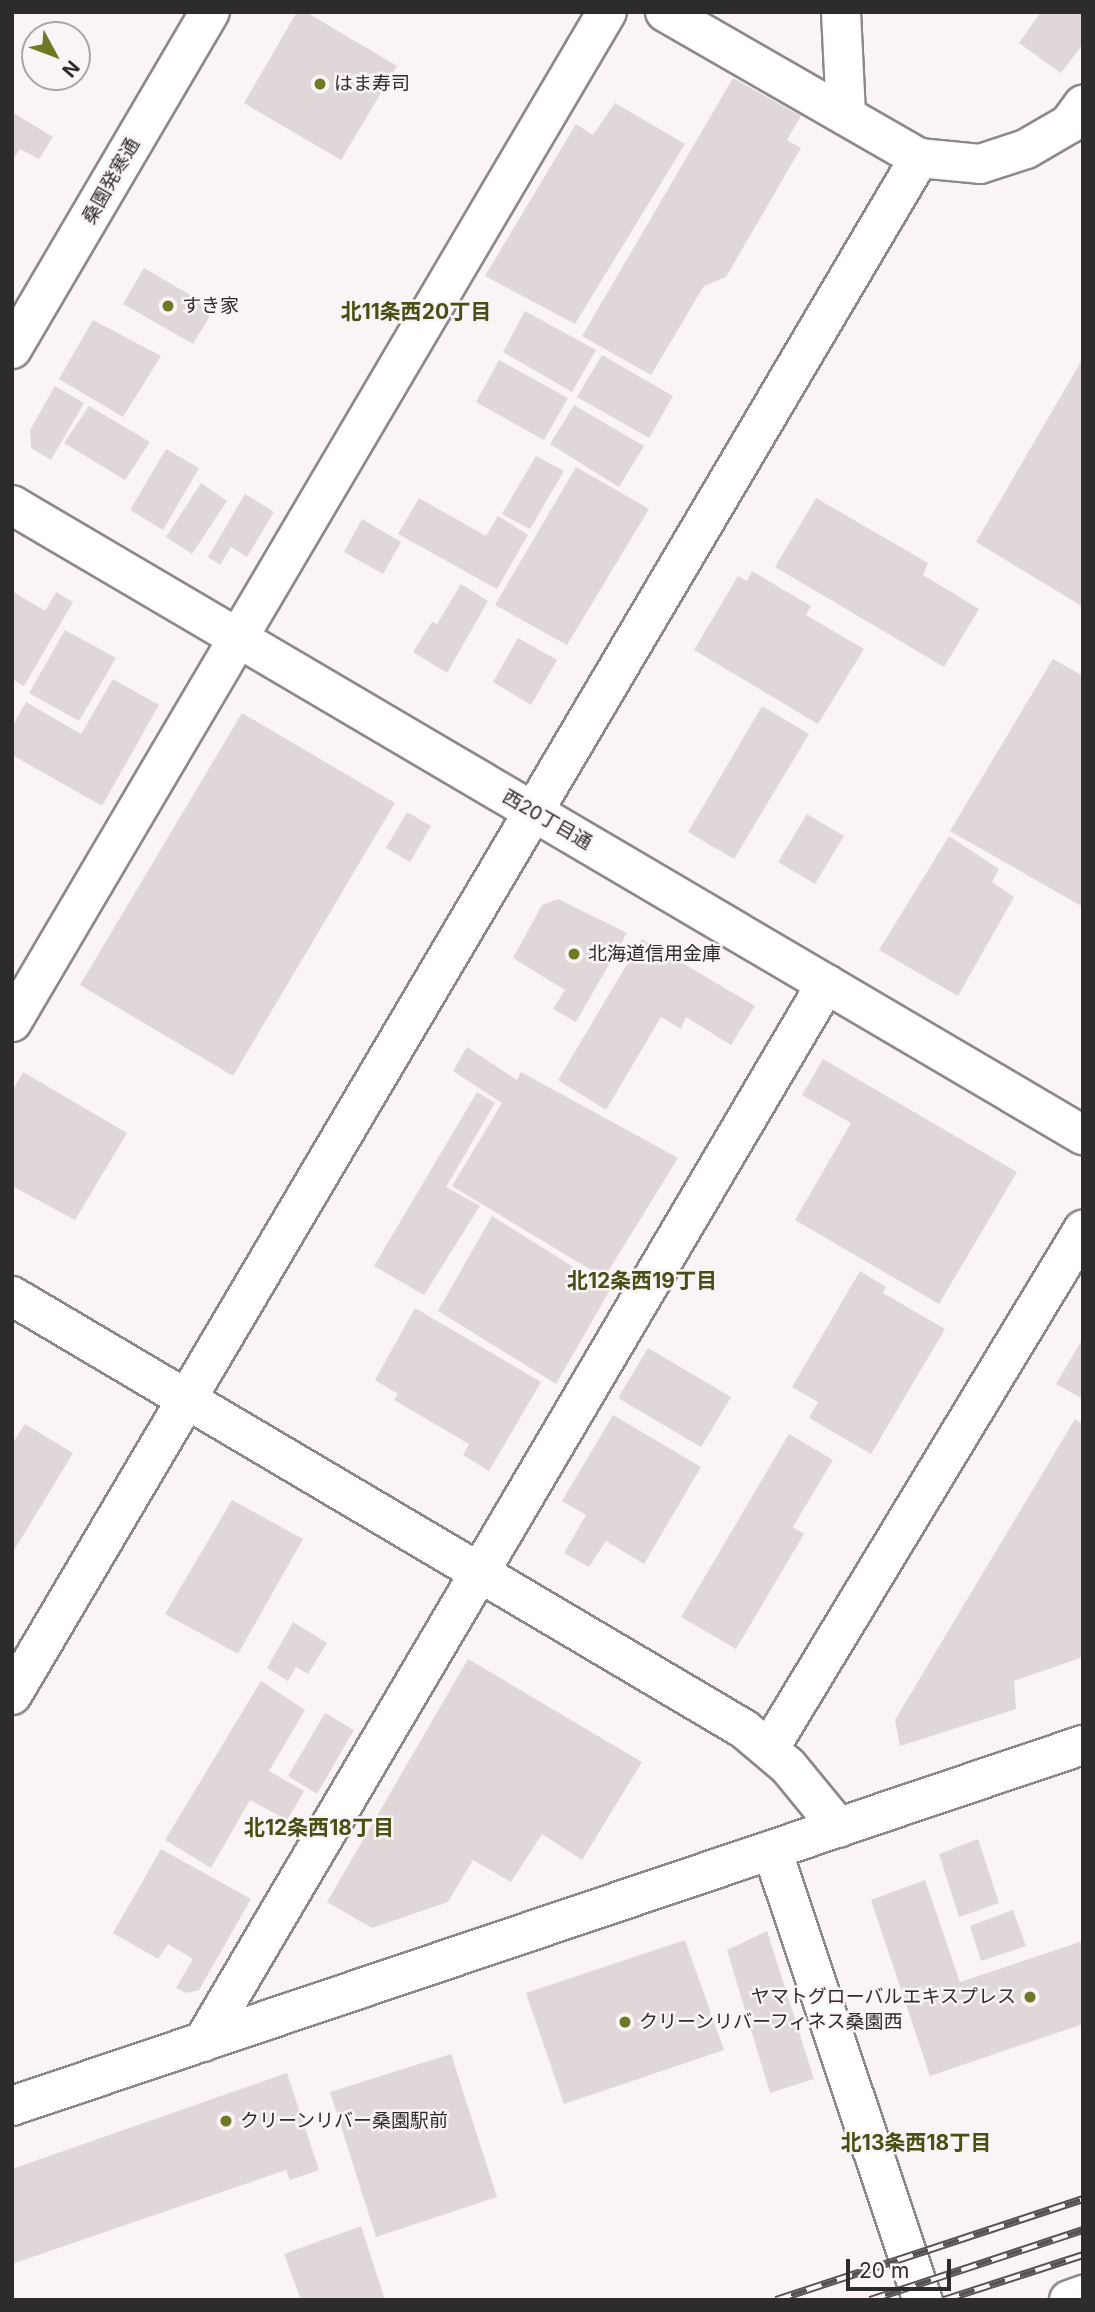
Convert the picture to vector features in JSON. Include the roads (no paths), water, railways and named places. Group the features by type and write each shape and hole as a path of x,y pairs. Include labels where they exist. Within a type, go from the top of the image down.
{"street":[{"name":"桑園発寒通","path":"12,349 210,12"},
{"path":"12,1023 607,12"},
{"path":"665,12 919,158 980,164 1026,149 1069,124 1083,105"},
{"path":"841,12 846,116"},
{"path":"12,1695 919,158"},
{"name":"西20丁目通","path":"12,505 1083,1135"},
{"path":"203,2042 477,1570 826,984"},
{"path":"769,1749 1083,1230"},
{"path":"12,1296 187,1397 744,1729 769,1749 839,1828"},
{"path":"18,2099 203,2042 1083,1745"},
{"path":"772,1850 923,2300"},
{"path":"1069,2300 1083,2295"}],"railway":[{"path":"776,2300 1083,2199"},
{"path":"870,2300 1083,2230"},
{"path":"944,2300 1083,2255"}],"place":[{"name":"はま寿司","path":"320,84"},
{"name":"すき家","path":"168,306"},
{"name":"北海道信用金庫","path":"574,954"},
{"name":"ヤマトグローバルエキスプレス","path":"1030,1997"},
{"name":"クリーンリバーフィネス桑園西","path":"625,2022"},
{"name":"クリーンリバー桑園駅前","path":"226,2121"}],"district":[{"name":"北11条西20丁目","path":"416,312"},
{"name":"北12条西19丁目","path":"642,1281"},
{"name":"北12条西18丁目","path":"319,1828"},
{"name":"北13条西18丁目","path":"916,2143"}]}
